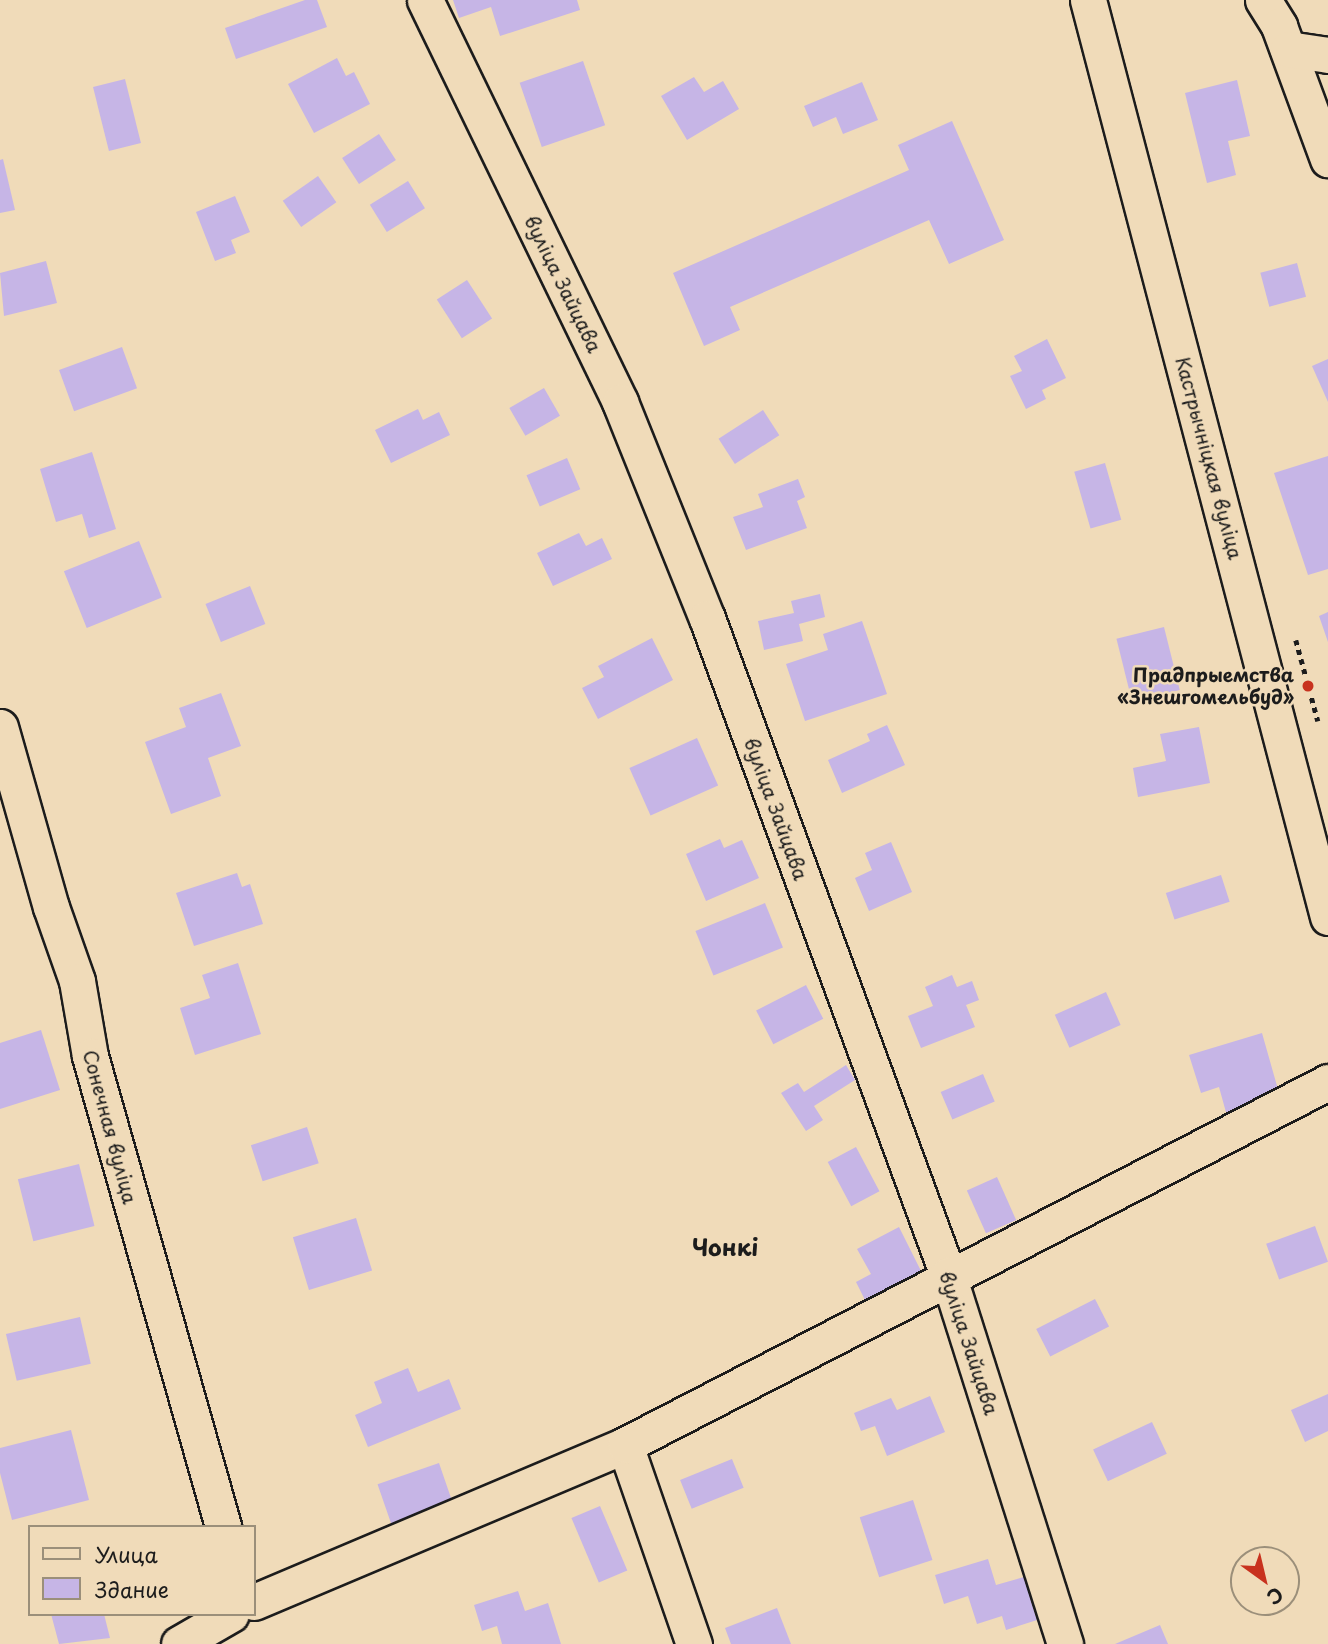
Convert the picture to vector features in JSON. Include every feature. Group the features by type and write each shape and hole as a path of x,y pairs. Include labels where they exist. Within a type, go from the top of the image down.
{"street":[{"name":"вуліца Зайцава","path":"425,0 625,415 708,618 948,1275 1065,1644"},
{"name":"Кастрычніцкая вуліца","path":"1088,0 1328,917"},
{"path":"1263,0 1288,49 1328,159"},
{"path":"1288,49 1328,55"},
{"name":"Сонечная вуліца","path":"0,727 51,907 77,981 90,1056 222,1525"},
{"path":"256,1601 625,1445 948,1275 1328,1082"},
{"path":"625,1445 694,1644"},
{"path":"179,1644 228,1616"}],"path":[{"path":"1296,640 1318,721"}],"building":[{"path":"305,0 317,0 327,27 236,59 225,28"},
{"path":"453,0 577,0 580,10 500,36 491,7 459,18"},
{"path":"337,58 346,76 354,72 370,104 314,133 288,84"},
{"path":"583,61 605,125 542,147 520,83"},
{"path":"694,77 704,92 723,81 739,109 687,140 661,96"},
{"path":"125,79 141,143 109,151 93,87"},
{"path":"1237,80 1250,136 1228,141 1236,175 1207,183 1185,93"},
{"path":"862,82 878,120 843,134 836,117 813,127 804,106"},
{"path":"952,121 1004,240 949,264 929,220 730,307 740,330 704,346 673,273 909,170 898,145"},
{"path":"379,134 396,160 359,184 342,158"},
{"path":"3,159 15,210 0,213 0,160"},
{"path":"318,176 336,202 301,227 283,201"},
{"path":"408,181 425,208 387,232 370,205"},
{"path":"235,196 250,232 231,240 236,253 215,261 196,212"},
{"path":"46,261 57,303 4,316 0,273"},
{"path":"1297,263 1306,297 1269,307 1260,273"},
{"path":"467,280 492,319 462,338 437,300"},
{"path":"1047,339 1066,378 1042,390 1046,399 1026,409 1010,376 1022,371 1014,356"},
{"path":"122,347 137,388 74,411 59,370"},
{"path":"1328,359 1328,402 1312,366"},
{"path":"544,388 560,416 525,436 509,408"},
{"path":"418,409 423,420 439,412 450,435 391,463 375,430"},
{"path":"763,410 779,435 735,464 719,439"},
{"path":"92,452 116,529 89,538 82,514 56,522 40,469"},
{"path":"1328,456 1328,569 1308,575 1274,473"},
{"path":"567,458 580,489 540,506 526,475"},
{"path":"1105,463 1121,520 1091,529 1074,472"},
{"path":"798,479 805,497 797,501 807,528 746,550 733,517 763,507 758,494"},
{"path":"579,533 586,546 602,538 612,559 553,586 537,553"},
{"path":"139,541 162,598 87,628 64,571"},
{"path":"250,586 265,624 221,642 205,604"},
{"path":"820,594 825,617 799,624 803,641 764,650 758,621 794,613 791,601"},
{"path":"1328,612 1328,642 1319,616"},
{"path":"862,621 887,694 805,721 786,664 828,650 823,634"},
{"path":"1164,627 1180,690 1132,702 1116,639"},
{"path":"652,638 673,680 598,719 582,688 604,677 598,666"},
{"path":"221,693 241,746 208,758 221,796 171,814 145,742 186,727 179,708"},
{"path":"887,725 905,765 842,793 828,760 870,741 867,734"},
{"path":"1199,727 1210,783 1138,797 1133,768 1166,761 1160,734"},
{"path":"697,738 718,786 651,816 629,768"},
{"path":"720,839 724,848 742,840 759,878 706,901 686,854"},
{"path":"891,842 912,892 869,911 855,878 872,870 865,853"},
{"path":"237,873 242,887 250,884 263,924 194,946 176,893"},
{"path":"1221,875 1230,902 1174,920 1166,893"},
{"path":"765,903 783,948 713,976 695,931"},
{"path":"238,963 261,1034 195,1055 180,1008 210,998 202,975"},
{"path":"952,975 957,987 972,981 979,1000 966,1005 975,1027 921,1048 908,1016 933,1006 925,987"},
{"path":"806,985 823,1019 773,1044 756,1010"},
{"path":"1106,992 1121,1025 1069,1048 1055,1015"},
{"path":"41,1030 60,1090 0,1109 0,1043"},
{"path":"1262,1033 1281,1100 1227,1116 1219,1087 1201,1093 1189,1055"},
{"path":"846,1065 855,1080 814,1106 823,1120 806,1131 781,1093 798,1083 804,1092"},
{"path":"983,1074 995,1102 952,1120 941,1092"},
{"path":"307,1127 319,1163 263,1181 251,1145"},
{"path":"856,1147 879,1191 851,1206 828,1162"},
{"path":"79,1164 94,1226 33,1241 18,1179"},
{"path":"997,1177 1016,1220 986,1233 967,1190"},
{"path":"356,1218 372,1271 309,1290 293,1237"},
{"path":"1315,1226 1328,1262 1279,1279 1266,1244"},
{"path":"899,1227 923,1275 867,1304 856,1282 871,1274 857,1249"},
{"path":"1095,1299 1109,1327 1050,1357 1036,1329"},
{"path":"80,1317 91,1364 17,1381 6,1334"},
{"path":"408,1368 418,1392 449,1379 461,1409 368,1447 355,1415 382,1403 374,1382"},
{"path":"1328,1394 1328,1431 1305,1442 1291,1410"},
{"path":"930,1396 945,1432 887,1456 875,1426 861,1431 854,1413 891,1398 897,1410"},
{"path":"1152,1422 1167,1454 1108,1481 1093,1449"},
{"path":"71,1430 89,1500 12,1520 0,1473 0,1448"},
{"path":"732,1459 744,1488 692,1509 680,1480"},
{"path":"439,1463 453,1504 392,1525 378,1484"},
{"path":"913,1500 932,1560 879,1577 860,1517"},
{"path":"600,1506 627,1570 599,1583 571,1518"},
{"path":"988,1559 996,1585 1024,1577 1037,1620 1006,1630 1002,1616 977,1624 968,1596 944,1604 935,1575"},
{"path":"518,1591 525,1611 548,1603 561,1644 502,1644 497,1626 482,1631 474,1605"},
{"path":"777,1608 791,1644 731,1644 725,1628"},
{"path":"52,1616 104,1616 110,1638 59,1644"},
{"path":"1160,1625 1168,1644 1115,1644"}],"place":[{"name":"Прадпрыемства «Знешгомельбуд»","path":"1308,686"}],"district":[{"name":"Чонкі","path":"725,1247"}]}
